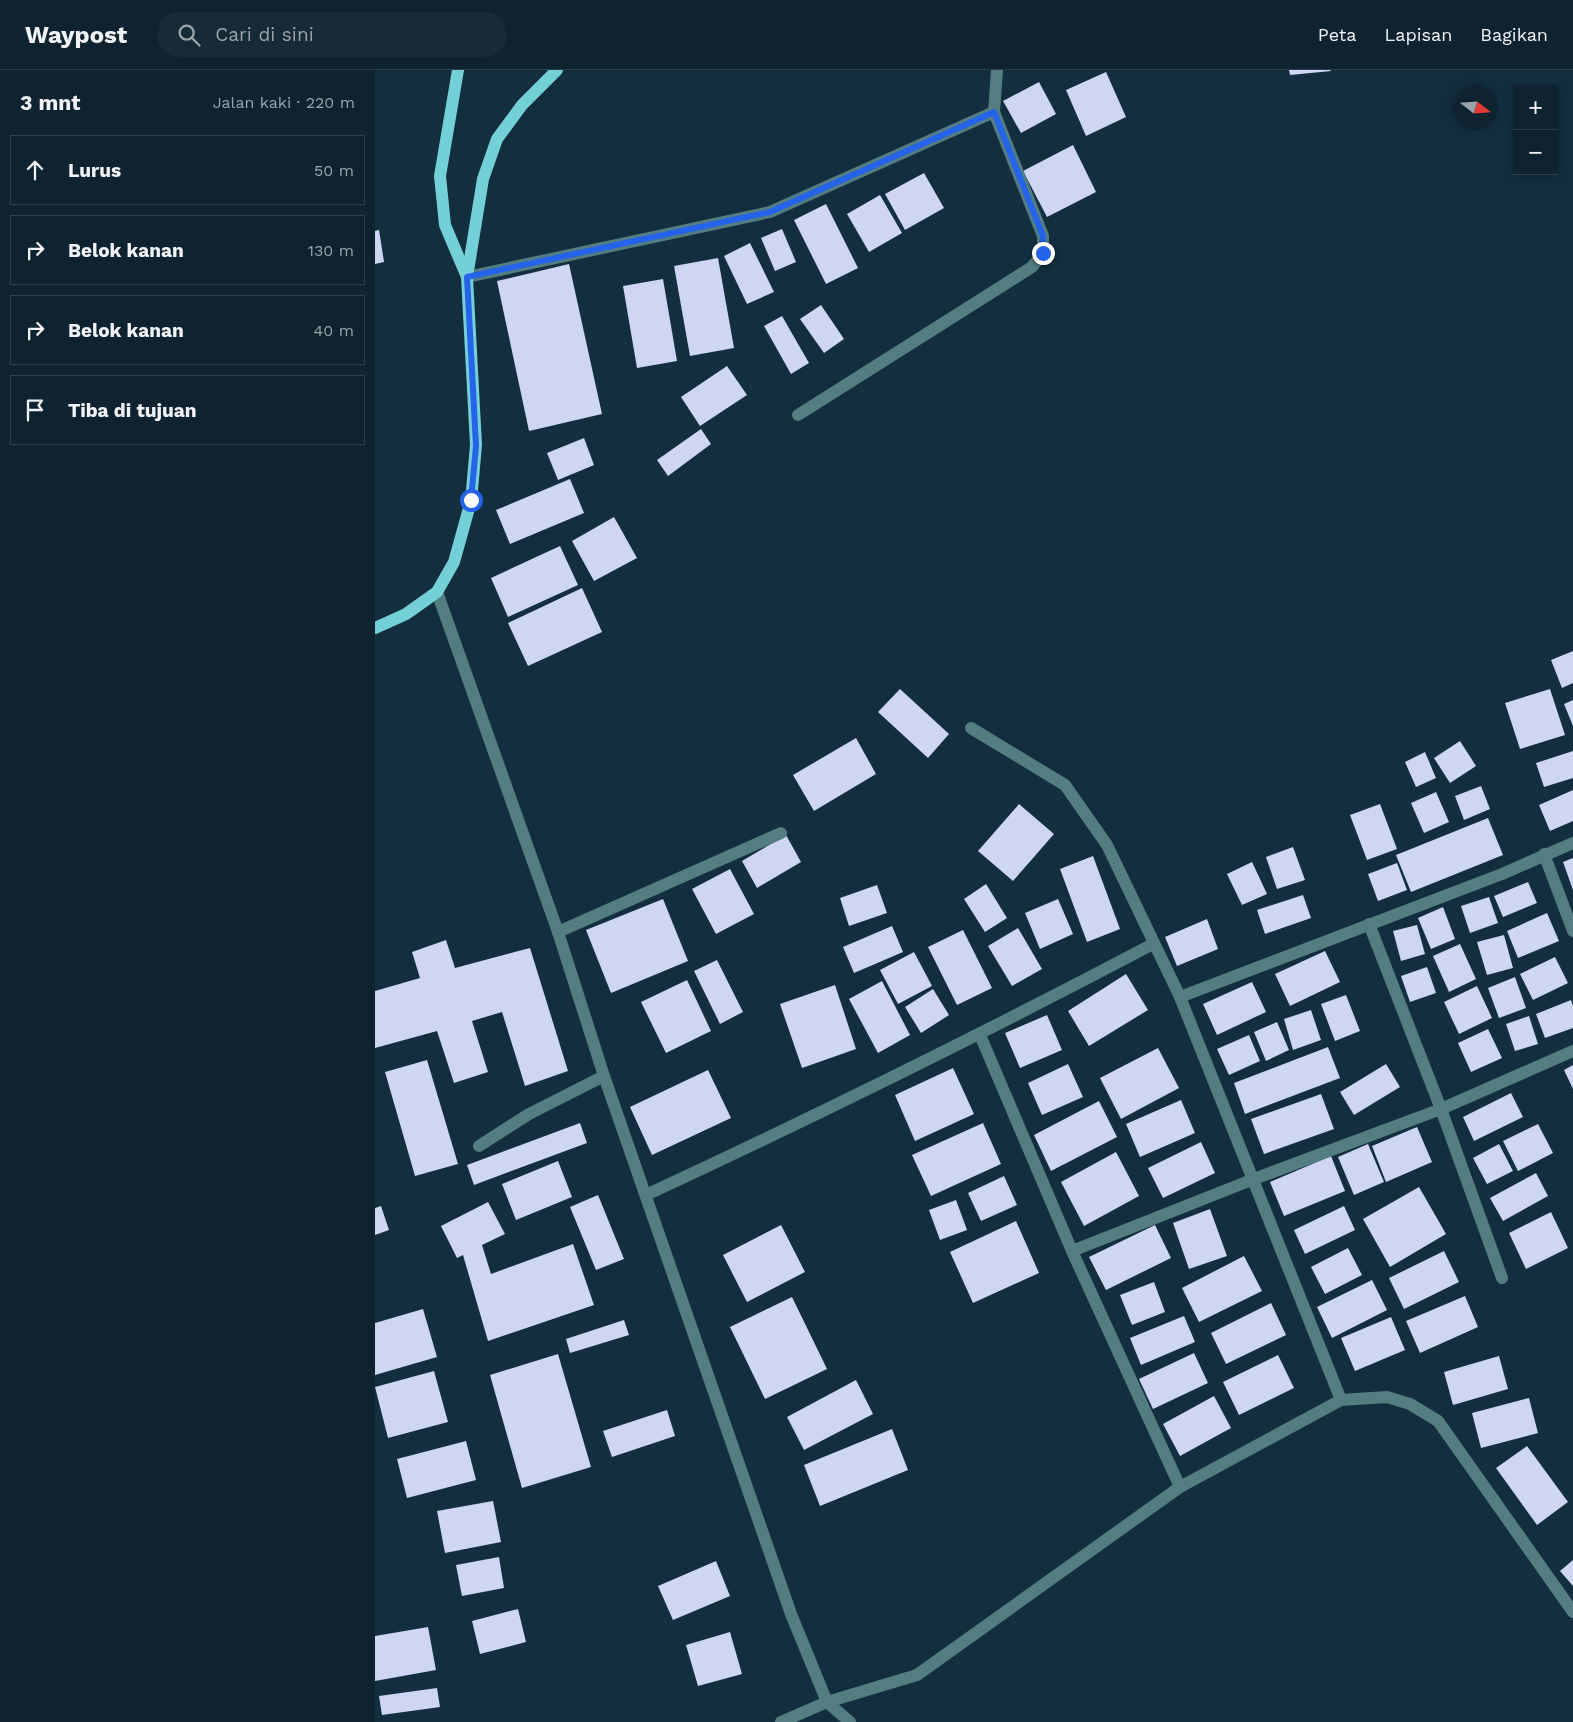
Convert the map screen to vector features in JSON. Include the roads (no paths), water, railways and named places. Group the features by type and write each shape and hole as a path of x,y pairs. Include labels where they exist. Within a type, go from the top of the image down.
{"main road":[{"path":"458,70 440,176 445,225 467,277"},
{"path":"375,628 406,614 437,592 455,562 471,500 476,446 467,277 483,179 497,139 522,105 557,70"}],"street":[{"path":"797,415 1032,267 1043,253 1043,236 994,112 997,70"},
{"path":"467,277 770,212 994,112"},
{"path":"437,592 558,932 604,1076 791,1614 827,1702 850,1722"},
{"path":"971,728 1065,785 1107,845 1153,944 1180,996 1341,1400"},
{"path":"558,932 781,833"},
{"path":"1180,996 1502,874 1544,854 1573,843"},
{"path":"1544,854 1573,931"},
{"path":"1369,924 1441,1109 1502,1278"},
{"path":"646,1195 796,1126 980,1035 1153,944"},
{"path":"980,1035 1072,1251 1180,1487"},
{"path":"1072,1251 1254,1179 1441,1109 1573,1051"},
{"path":"479,1146 529,1114 604,1076"},
{"path":"781,1722 827,1702 917,1675 1180,1487 1341,1400 1387,1397 1410,1404 1438,1421 1573,1612"}]}
